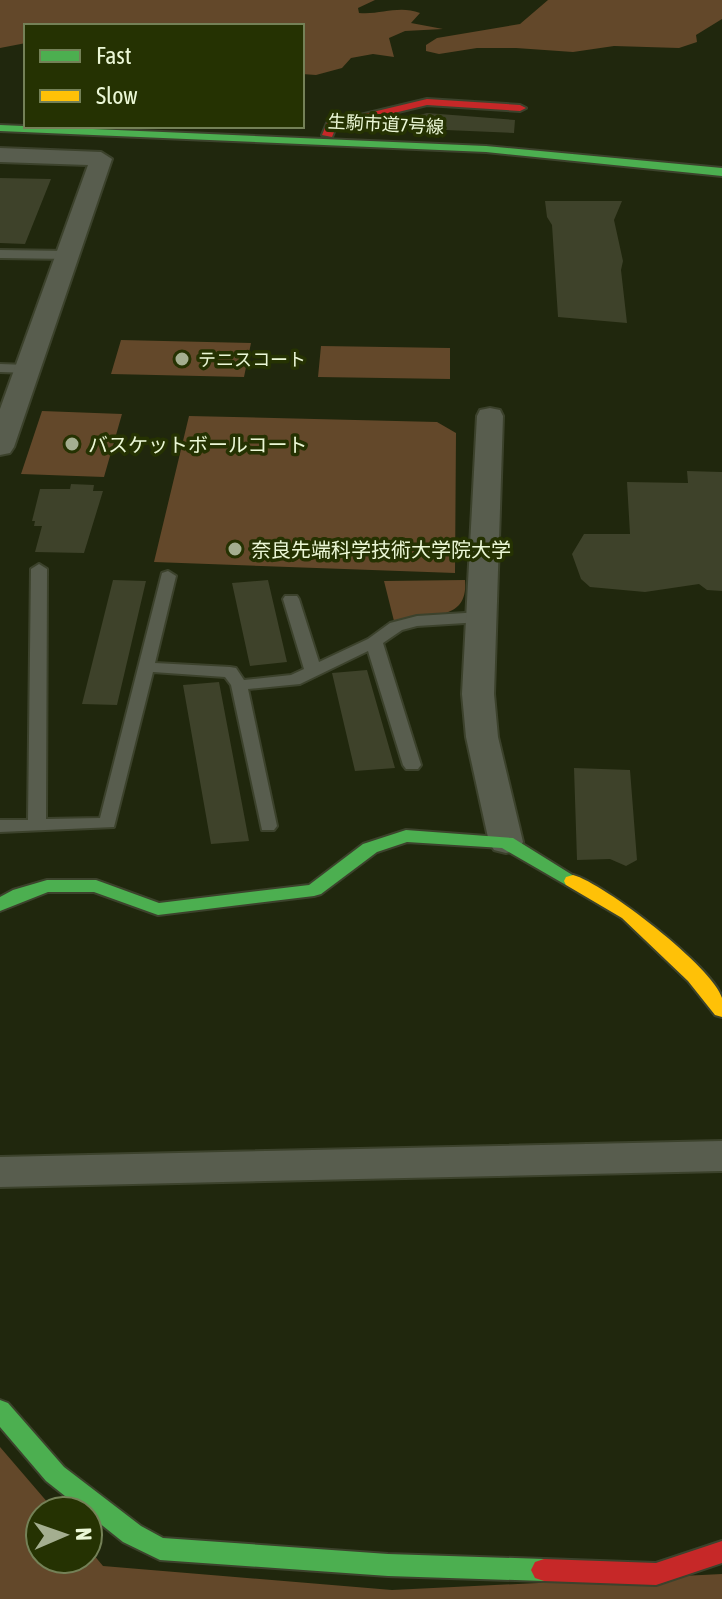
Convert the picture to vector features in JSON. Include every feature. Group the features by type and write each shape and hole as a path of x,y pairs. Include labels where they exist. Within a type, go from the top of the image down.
{"street":[{"path":"326,142 331,125 427,102 520,108"},
{"name":"生駒市道7号線","path":"0,128 486,149 722,172"},
{"path":"0,155 101,159 0,447"},
{"path":"490,416 478,694 482,737 506,842"},
{"path":"0,905 20,894 47,886 96,886 158,909 212,904 314,890 370,848 406,836 506,842 629,914 684,966 722,1010"},
{"path":"0,1172 722,1156"},
{"path":"0,1410 55,1474 132,1534 160,1549 388,1565 656,1574 722,1552"}],"lane":[{"path":"0,254 69,255"},
{"path":"0,368 28,369"},
{"path":"37,823 39,569"},
{"path":"0,826 108,823 168,576"},
{"path":"291,599 313,671"},
{"path":"239,685 294,680 374,642 396,626 417,621 481,617"},
{"path":"374,642 412,765"},
{"path":"146,667 230,672 239,685 268,826"},
{"path":"0,893 20,894"}],"shaded area":[{"path":"0,0 375,0 358,8 359,13 412,11 420,13 411,23 443,29 405,31 389,38 394,57 373,54 351,58 342,68 316,75 304,74 304,24 24,24 24,43 0,48"},
{"path":"548,0 722,0 722,19 696,35 697,42 679,48 614,46 573,52 477,48 439,54 426,51 426,45 437,38 520,24"},
{"name":"テニスコート","path":"121,340 251,343 244,377 111,374"},
{"name":"テニスコート","path":"321,346 450,348 450,379 318,377"},
{"name":"バスケットボールコート","path":"42,411 122,414 104,477 21,474"},
{"path":"189,416 437,422 456,433 455,573 154,562"},
{"path":"465,580 460,604 452,610 394,621 384,581"},
{"path":"0,1447 41,1495 24,1495 24,1575 104,1575 104,1566 392,1590 722,1574 722,1599 0,1599"}],"building":[{"path":"427,113 515,120 514,133 376,127"},
{"path":"0,178 51,179 25,244 0,243"},
{"path":"545,201 622,201 614,220 623,261 621,270 627,323 558,317 552,225 547,217"},
{"path":"687,471 722,472 722,591 707,590 699,584 645,592 590,587 581,579 572,554 584,534 630,534 627,482 688,483"},
{"path":"71,484 94,485 93,491 103,491 84,553 35,552 42,526 34,526 35,521 32,521 40,489 70,489"},
{"path":"113,580 146,581 117,705 82,704"},
{"path":"268,580 287,662 250,666 232,583"},
{"path":"367,670 395,768 355,771 332,673"},
{"path":"219,682 249,841 211,844 183,685"},
{"path":"574,768 630,770 637,860 626,866 610,859 577,860"}],"traffic: fast":[{"path":"0,128 486,149 722,172"},
{"path":"0,905 20,894 47,886 96,886 158,909 314,890 370,848 406,836 506,842 573,881"},
{"path":"0,1410 55,1474 132,1534 160,1549 388,1565 544,1570"}],"traffic: slow":[{"path":"573,881 629,914 695,976 722,1010"}],"traffic: jam":[{"path":"328,135 331,125 427,102 520,108"},
{"path":"544,1570 656,1574 722,1552"}],"place":[{"name":"テニスコート","path":"182,359"},
{"name":"バスケットボールコート","path":"72,444"},
{"name":"奈良先端科学技術大学院大学","path":"235,549"}]}
